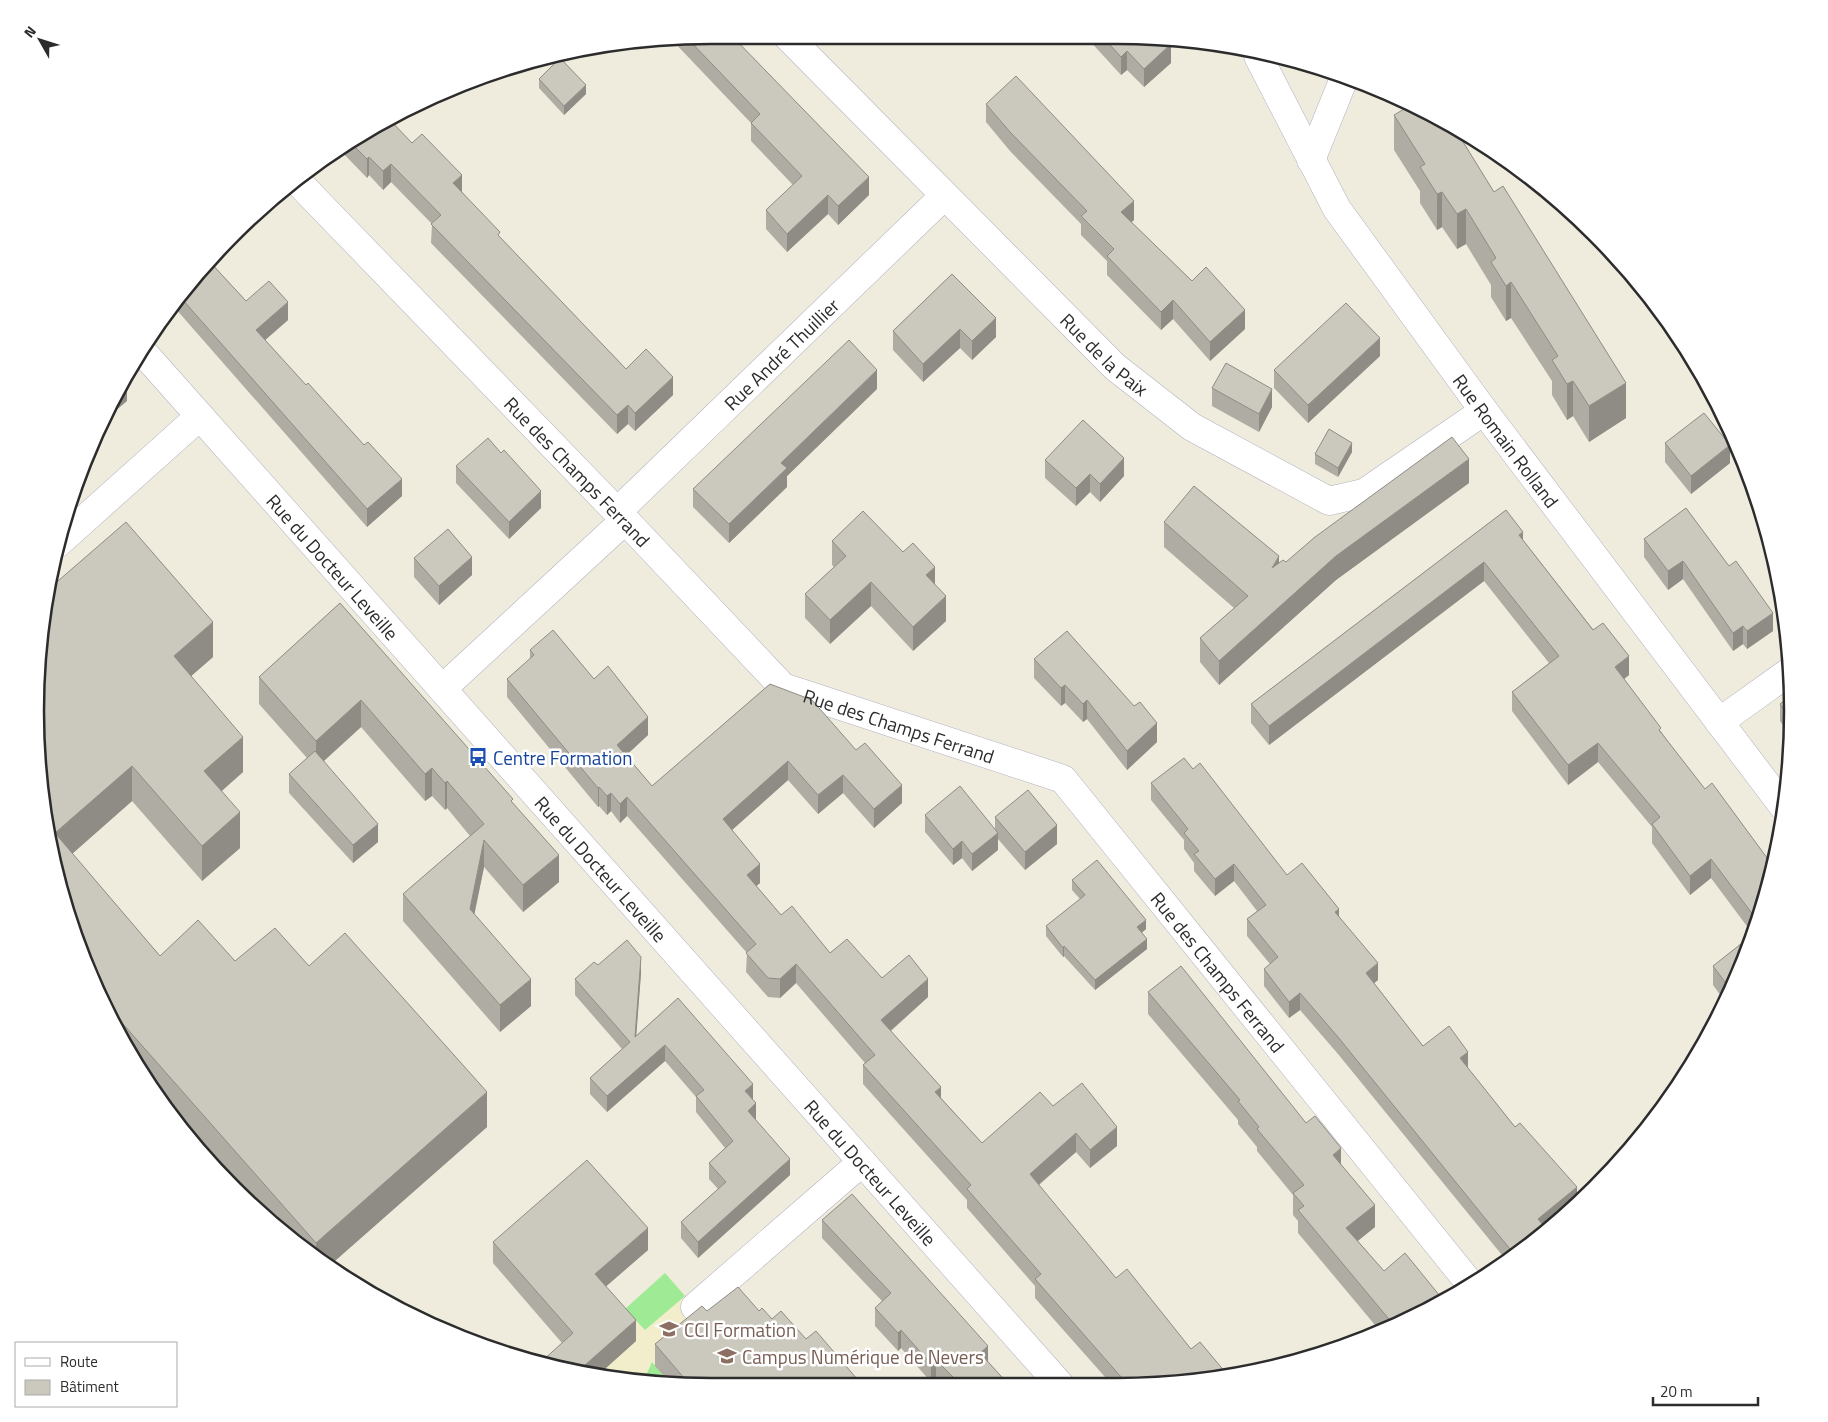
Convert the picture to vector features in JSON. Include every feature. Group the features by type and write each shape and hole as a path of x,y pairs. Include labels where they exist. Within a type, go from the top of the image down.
{"street":[{"name":"Rue de la Paix","path":"795,44 1115,367 1192,427 1329,501 1364,493 1484,411"},
{"name":"Rue Romain Rolland","path":"1260,60 1337,209 1484,411 1779,800"},
{"path":"1311,160 1342,83"},
{"name":"Rue des Champs Ferrand","path":"301,185 621,516 783,687 1063,779 1466,1279"},
{"name":"Rue André Thuillier","path":"442,689 621,516 944,196"},
{"name":"Rue du Docteur Leveille","path":"146,356 1054,1378"},
{"path":"67,535 200,416"},
{"path":"1719,722 1783,676"},
{"path":"695,1307 862,1162"}],"shaded area":[{"path":"665,1273 695,1307 709,1378 624,1373 584,1366 615,1318"}],"green space":[{"path":"665,1273 685,1296 645,1330 625,1309"},
{"path":"652,1362 665,1377 646,1375"}],"building":[{"path":"693,44 740,44 869,177 838,206 828,195 787,234 766,210 802,176 751,123 760,114"},
{"path":"1109,44 1169,46 1144,69 1127,51 1121,57"},
{"path":"563,61 586,85 564,106 539,79 556,62"},
{"path":"1016,76 1134,201 1121,212 1192,281 1206,267 1245,310 1210,342 1173,300 1161,312 1107,256 1114,249 1081,216 1087,211 1010,132 986,104"},
{"path":"1404,109 1462,140 1494,192 1503,186 1626,383 1589,406 1573,381 1567,384 1552,360 1558,356 1511,282 1506,286 1491,262 1496,258 1466,209 1457,214 1442,192 1437,194 1420,167 1425,164 1394,115"},
{"path":"394,124 412,143 422,134 462,175 453,183 500,232 498,235 626,369 646,349 673,377 635,413 628,405 617,415 431,224 441,215 391,164 383,171 369,157 367,159 355,147"},
{"path":"214,266 246,301 269,281 288,302 256,330 306,385 308,383 364,445 368,442 402,479 367,509 185,302"},
{"path":"952,274 996,318 972,341 960,329 923,364 893,331"},
{"path":"1346,303 1380,338 1308,405 1274,370"},
{"path":"849,340 877,370 781,463 787,468 729,524 693,489"},
{"path":"1226,363 1272,389 1259,414 1212,388"},
{"path":"1704,413 1726,440 1729,446 1691,476 1665,443"},
{"path":"1083,420 1124,458 1100,484 1090,474 1076,488 1045,460"},
{"path":"1329,429 1352,443 1338,468 1315,454"},
{"path":"1452,437 1469,459 1336,556 1219,661 1200,638 1248,596 1164,522 1194,486 1279,556 1272,568 1283,560 1286,562 1315,537"},
{"path":"488,438 501,453 504,450 541,491 509,522 456,466"},
{"path":"1686,508 1729,566 1736,561 1773,613 1747,631 1743,626 1733,633 1683,561 1668,571 1644,539"},
{"path":"1506,510 1523,532 1519,535 1593,630 1603,623 1629,656 1615,667 1661,728 1659,730 1705,789 1712,783 1767,858 1752,914 1711,859 1690,876 1652,824 1660,817 1598,743 1568,765 1512,692 1559,656 1484,562 1269,726 1251,704"},
{"path":"863,511 903,552 913,543 935,567 926,575 946,596 913,627 871,582 830,620 805,594 846,556 832,541"},
{"path":"126,522 213,622 174,656 243,737 204,771 240,812 202,846 132,766 55,833 49,798 45,755 44,711 45,667 49,624 57,582"},
{"path":"448,529 472,557 439,586 414,558"},
{"path":"340,603 513,799 511,801 559,855 523,885 484,840 470,909 531,979 500,1005 403,894 484,824 447,781 445,783 432,768 425,774 361,700 316,741 259,677"},
{"path":"553,630 594,679 608,666 648,717 617,745 652,786 770,684 812,700 856,750 865,743 902,785 874,809 843,775 818,795 788,761 723,819 760,864 747,875 781,915 792,906 830,953 847,939 882,978 909,955 928,979 881,1020 941,1087 935,1092 982,1143 1040,1092 1053,1106 1082,1083 1117,1127 1090,1150 1076,1133 1030,1174 1116,1278 1127,1269 1191,1349 1200,1342 1223,1369 1161,1377 1122,1378 1035,1279 1041,1274 967,1189 971,1185 863,1065 875,1055 796,964 780,979 768,978 746,953 756,944 627,797 620,804 611,793 607,796 598,788 507,679 534,655 530,650"},
{"path":"1067,631 1134,706 1140,702 1157,723 1127,751 1087,700 1083,704 1065,685 1061,688 1034,659"},
{"path":"1784,701 1784,710 1780,704"},
{"path":"315,751 378,824 353,845 289,774"},
{"path":"1184,758 1193,769 1200,763 1287,875 1302,863 1339,909 1335,912 1378,963 1366,973 1423,1046 1449,1026 1468,1052 1460,1058 1515,1127 1520,1123 1577,1187 1538,1219 1543,1225 1510,1249 1300,993 1289,1002 1264,969 1278,957 1247,919 1266,905 1234,864 1215,879 1194,854 1199,851 1184,833 1188,829 1151,783"},
{"path":"960,786 998,833 972,854 962,841 953,849 925,815"},
{"path":"1028,790 1057,825 1025,852 995,817"},
{"path":"56,834 160,956 198,920 235,961 275,928 309,966 345,933 487,1092 316,1243 121,1022 95,966 79,925 66,884"},
{"path":"1097,860 1146,920 1137,927 1147,939 1095,980 1064,946 1063,948 1046,926 1085,895 1072,880"},
{"path":"627,940 641,957 635,1037 678,998 753,1084 745,1091 756,1103 748,1111 790,1159 698,1242 681,1222 726,1182 709,1163 733,1141 696,1096 704,1090 665,1045 607,1096 590,1078 630,1042 575,979 594,962 598,965"},
{"path":"1742,943 1726,983 1713,966"},
{"path":"1181,966 1306,1123 1315,1116 1341,1148 1333,1155 1375,1205 1346,1228 1384,1271 1405,1253 1439,1295 1389,1319 1298,1210 1304,1206 1293,1193 1304,1185 1257,1129 1259,1127 1238,1101 1240,1100 1148,992"},
{"path":"587,1160 648,1228 595,1274 636,1320 584,1366 546,1358 573,1333 493,1242"},
{"path":"852,1194 988,1346 980,1353 1003,1378 954,1378 936,1360 931,1364 901,1330 898,1333 875,1308 891,1293 822,1220"},
{"path":"738,1287 759,1311 762,1308 772,1319 781,1311 806,1339 816,1331 856,1378 683,1377 655,1344 702,1306 707,1311"}],"place":[{"name":"Centre Formation","path":"478,757"},
{"name":"CCI Formation","path":"669,1329"},
{"name":"Campus Numérique de Nevers","path":"727,1356"}]}
